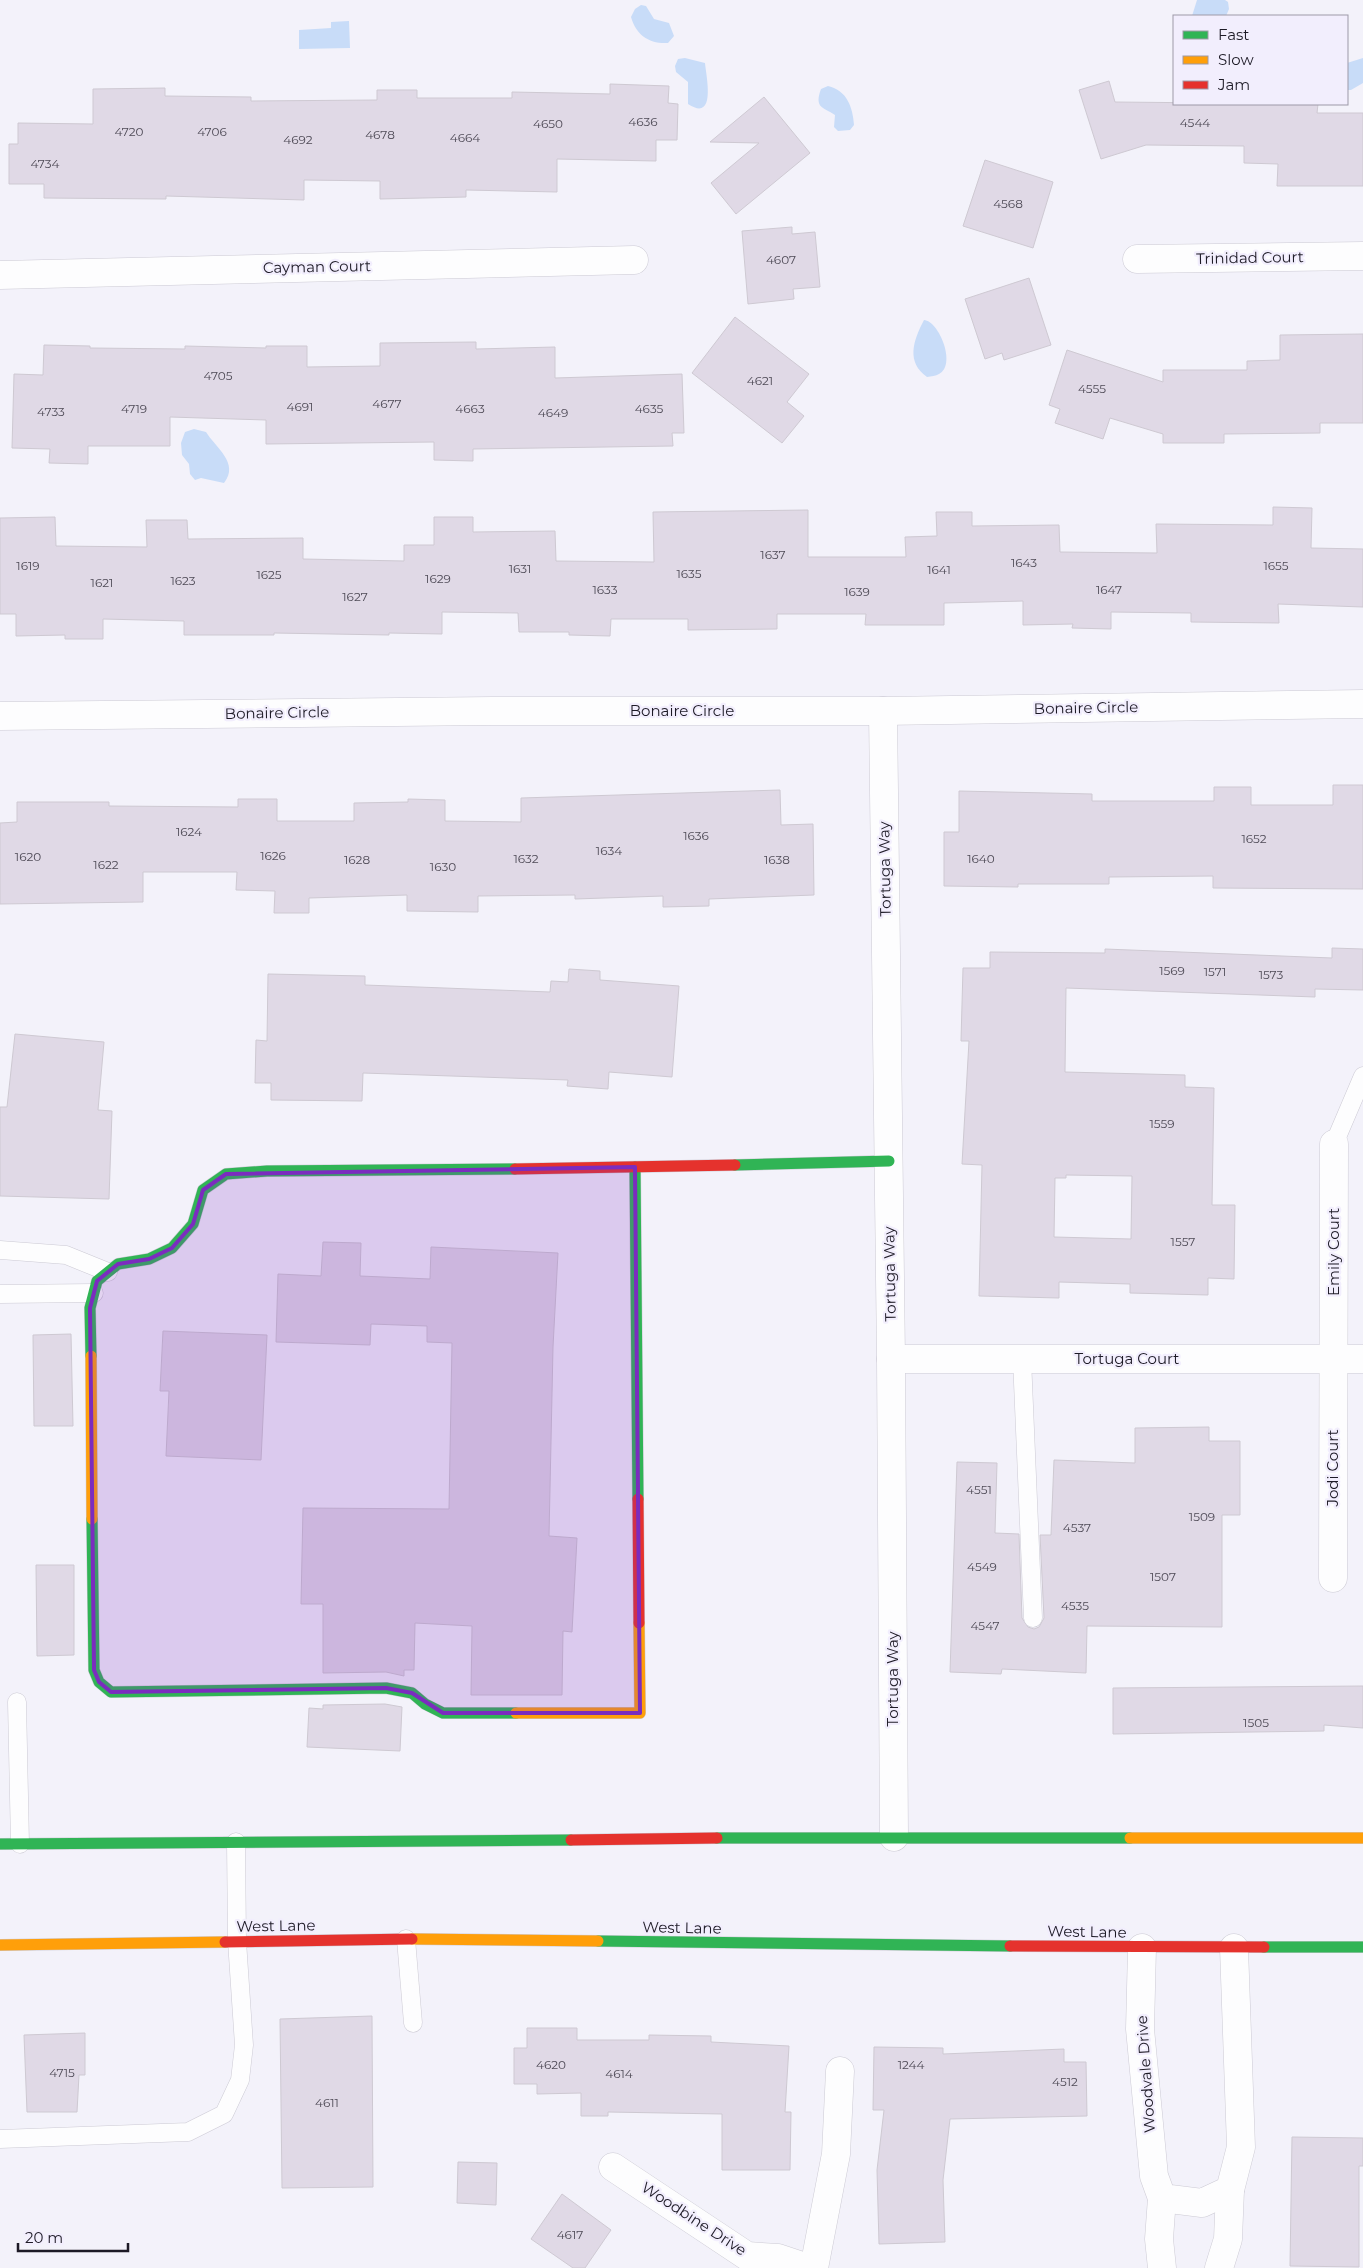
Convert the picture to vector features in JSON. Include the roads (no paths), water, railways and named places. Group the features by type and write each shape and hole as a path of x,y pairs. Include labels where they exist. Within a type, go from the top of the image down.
{"main road":[{"path":"635,1167 640,1713 443,1713 425,1704 412,1693 386,1688 112,1692 98,1682 94,1670 90,1308 97,1281 118,1264 149,1259 172,1248 192,1224 203,1190 226,1174 267,1171 635,1167 889,1161"},
{"path":"0,1844 894,1837 1363,1838"},
{"name":"West Lane","path":"0,1945 406,1939 1142,1948 1363,1947"}],"street":[{"name":"Trinidad Court","path":"1137,259 1363,256"},
{"name":"Cayman Court","path":"0,275 634,260"},
{"name":"Bonaire Circle","path":"0,716 492,711 883,711 1363,704"},
{"name":"Tortuga Way","path":"883,711 891,1359 894,1837"},
{"name":"Emily Court","path":"1334,1144 1334,1359"},
{"name":"Tortuga Court","path":"891,1359 1363,1359"},
{"name":"Jodi Court","path":"1333,1578 1334,1359"},
{"name":"Woodvale Drive","path":"1142,1948 1140,2029 1154,2176 1162,2198 1159,2239 1162,2268"},
{"path":"1219,2268 1228,2239 1230,2190 1241,2147 1234,1948"},
{"path":"814,2268 836,2154 840,2071"},
{"name":"Woodbine Drive","path":"613,2166 744,2262 778,2258 808,2268"},
{"path":"1162,2198 1202,2202 1230,2190"}],"lane":[{"path":"1334,1144 1363,1076"},
{"path":"0,1250 66,1255 108,1272"},
{"path":"0,1294 94,1293"},
{"path":"1022,1359 1033,1618"},
{"path":"16,1702 20,1844"},
{"path":"0,2139 188,2132 224,2114 240,2080 244,2044 237,1942 236,1842"},
{"path":"406,1939 413,2023"}],"water":[{"path":"1197,0 1225,0 1228,2 1229,9 1226,15 1192,15"},
{"path":"641,5 646,6 654,19 669,23 674,36 668,43 649,40 636,29 631,17 635,9"},
{"path":"349,21 350,48 299,49 299,30 331,28 331,22"},
{"path":"685,58 705,63 708,95 703,107 697,108 688,104 688,82 676,72 675,66 678,59"},
{"path":"1363,58 1363,83 1351,90 1348,90 1348,63"},
{"path":"828,86 840,91 848,101 854,125 850,130 838,131 834,127 835,115 823,108 819,103 821,89"},
{"path":"924,320 930,322 940,335 946,353 944,369 938,375 927,377 916,365 913,351"},
{"path":"194,429 206,432 228,462 228,476 224,483 201,478 195,480 190,474 189,464 182,455 181,443 185,432"}]}
